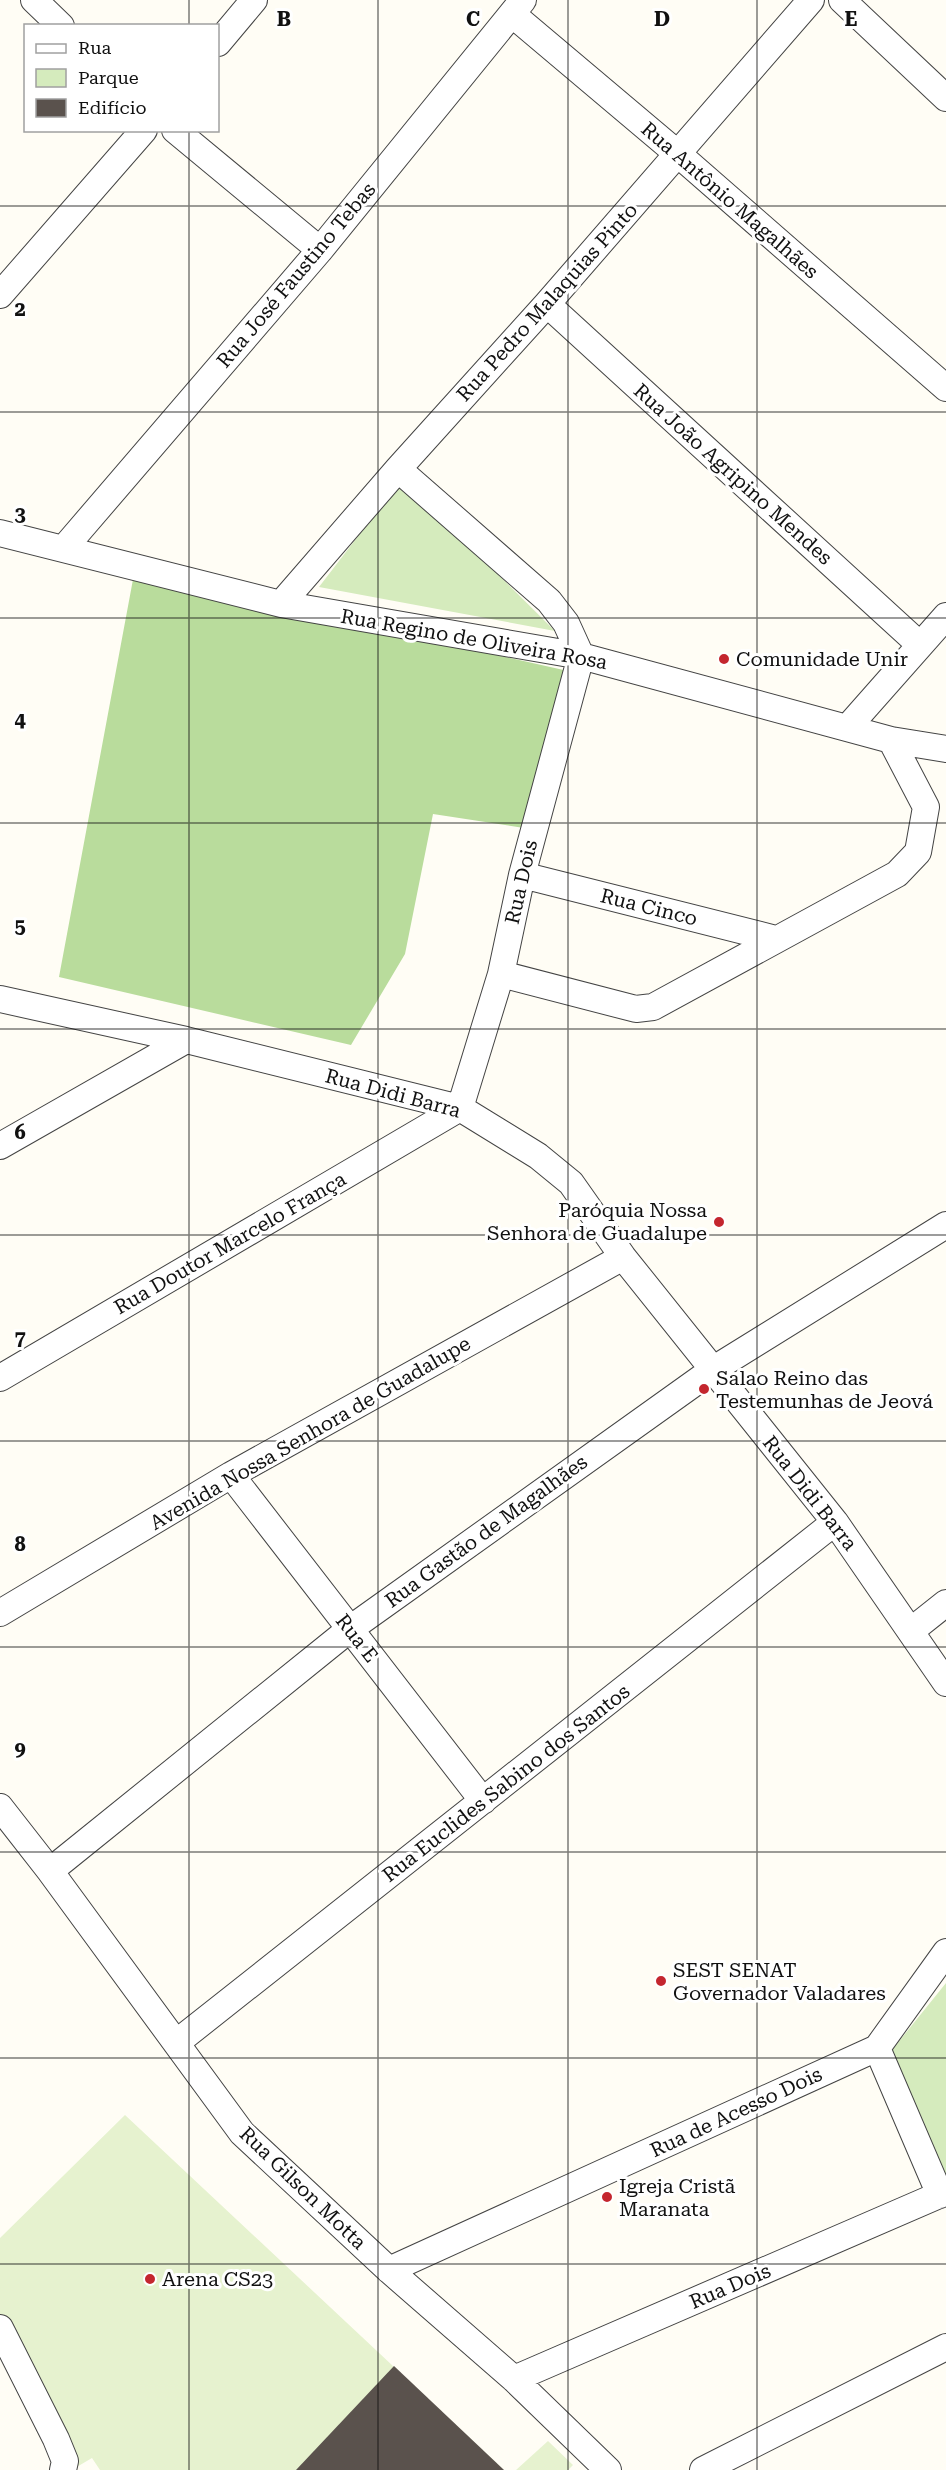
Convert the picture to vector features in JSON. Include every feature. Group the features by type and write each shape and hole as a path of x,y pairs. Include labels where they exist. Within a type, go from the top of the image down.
{"street":[{"path":"34,0 59,24"},
{"path":"219,43 254,0"},
{"name":"Rua Pedro Malaquias Pinto","path":"281,604 812,0"},
{"path":"842,0 946,98"},
{"name":"Rua Antônio Magalhães","path":"518,7 678,154 946,388"},
{"name":"Rua José Faustino Tebas","path":"65,547 320,250 518,7"},
{"path":"0,295 142,132"},
{"path":"177,132 320,250"},
{"name":"Rua João Agripino Mendes","path":"547,304 919,644"},
{"path":"398,469 549,601 566,623 581,656"},
{"name":"Rua Regino de Oliveira Rosa","path":"0,533 65,547 281,604 581,656 891,740 946,749"},
{"path":"848,728 919,644 946,616"},
{"name":"Rua Dois","path":"460,1108 501,974 522,875 581,656"},
{"path":"501,974 636,1009 653,1006 897,874 918,852 926,807 891,740"},
{"name":"Rua Cinco","path":"522,875 776,939"},
{"name":"Rua Didi Barra","path":"0,999 186,1040 460,1108 538,1156 571,1183 623,1257 835,1522 912,1630 946,1683"},
{"path":"0,1146 186,1040"},
{"name":"Rua Doutor Marcelo França","path":"0,1378 460,1108"},
{"name":"Rua Gastão de Magalhães","path":"50,1871 350,1629 714,1369 946,1225"},
{"name":"Avenida Nossa Senhora de Guadalupe","path":"0,1613 231,1475 623,1257"},
{"name":"Rua E","path":"231,1475 483,1801"},
{"name":"Rua Euclides Sabino dos Santos","path":"176,2043 835,1522"},
{"path":"912,1630 946,1603"},
{"name":"Rua Gilson Motta","path":"0,1807 50,1871 242,2133 389,2270 514,2379 608,2470"},
{"name":"Rua de Acesso Dois","path":"389,2270 877,2048 946,1952"},
{"path":"877,2048 943,2194"},
{"name":"Rua Dois","path":"514,2379 943,2194"},
{"path":"0,2328 64,2466"},
{"path":"703,2470 946,2347"}],"green space":[{"path":"402,479 555,631 319,587"},
{"path":"134,574 568,671 524,828 433,814 405,954 351,1045 59,977"},
{"path":"946,1983 946,2177 892,2050"},
{"name":"Arena CS23","path":"125,2115 504,2470 100,2470 92,2458 75,2468 0,2319 0,2238"},
{"path":"548,2441 573,2465 568,2470 516,2470"}],"building":[{"path":"394,2366 504,2470 296,2470"}],"place":[{"name":"Comunidade Unir","path":"724,659"},
{"name":"Paróquia Nossa Senhora de Guadalupe","path":"719,1222"},
{"name":"Salao Reino das Testemunhas de Jeová","path":"704,1389"},
{"name":"SEST SENAT Governador Valadares","path":"661,1981"},
{"name":"Igreja Cristã Maranata","path":"607,2197"},
{"name":"Arena CS23","path":"150,2279"}]}
